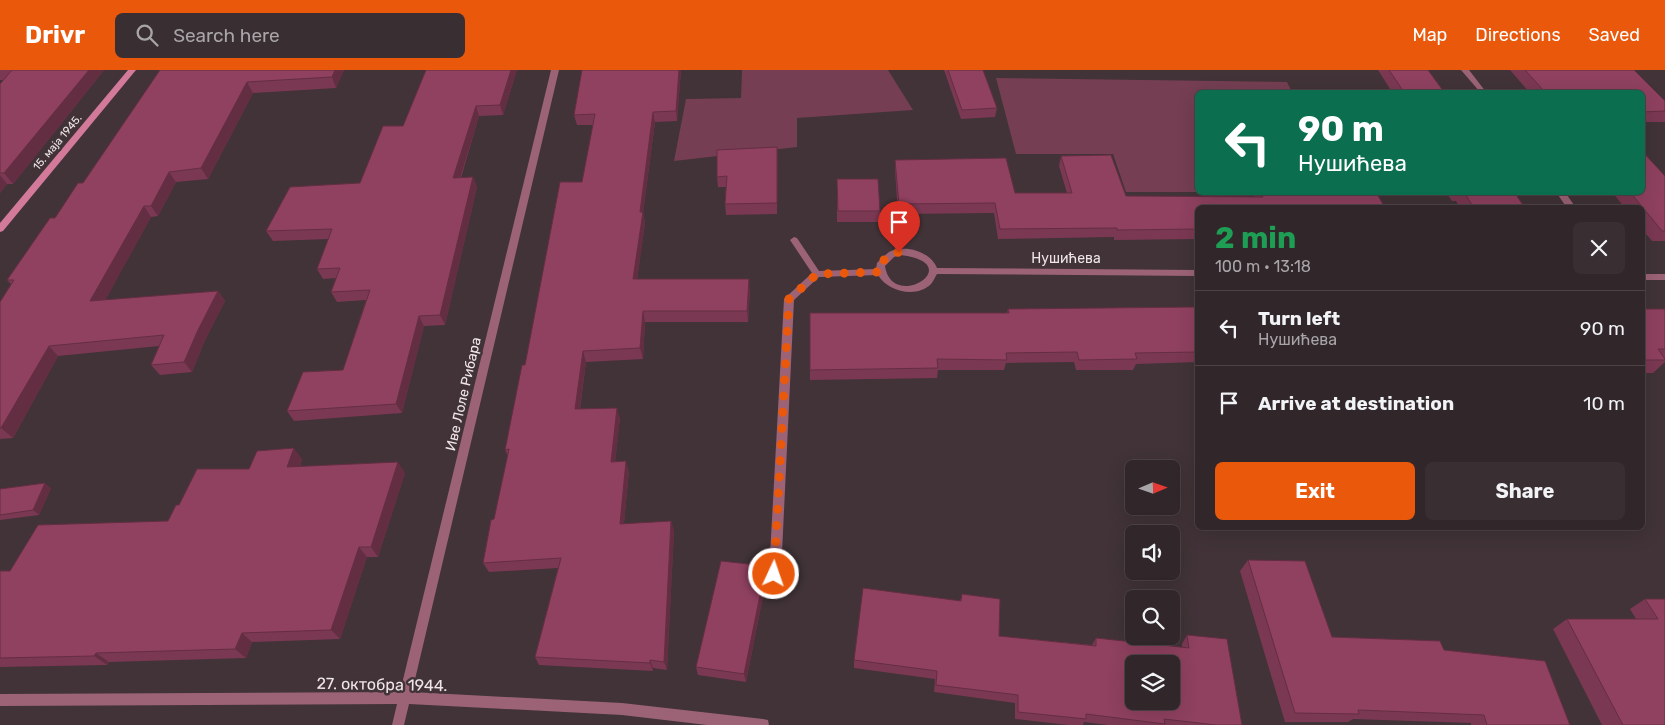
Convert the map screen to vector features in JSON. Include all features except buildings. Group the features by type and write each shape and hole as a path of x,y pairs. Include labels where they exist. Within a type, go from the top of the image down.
{"street":[{"name":"15. маја 1945.","path":"0,229 132,70"},
{"name":"Иве Лоле Рибара","path":"398,725 555,70"},
{"path":"1465,70 1480,90"},
{"path":"794,240 817,274"},
{"path":"899,252 918,254 926,258 932,264 934,271 927,283 909,289 890,284 880,272 880,266 884,259 899,252"},
{"name":"Нушићева","path":"934,271 1195,273"},
{"path":"774,574 789,299 817,274 880,272"},
{"path":"1645,276 1665,277"},
{"name":"27. октобра 1944.","path":"0,700 405,698 622,709 763,725"}],"shaded area":[{"path":"742,70 888,70 913,110 797,118 797,147 674,161 686,99 741,98"},
{"path":"996,78 1287,82 1291,90 1195,90 1195,192 1126,192 1113,154 1016,154"}],"route":[{"path":"774,574 789,299 817,274 880,272 880,266 884,259 891,254 899,252"}]}
